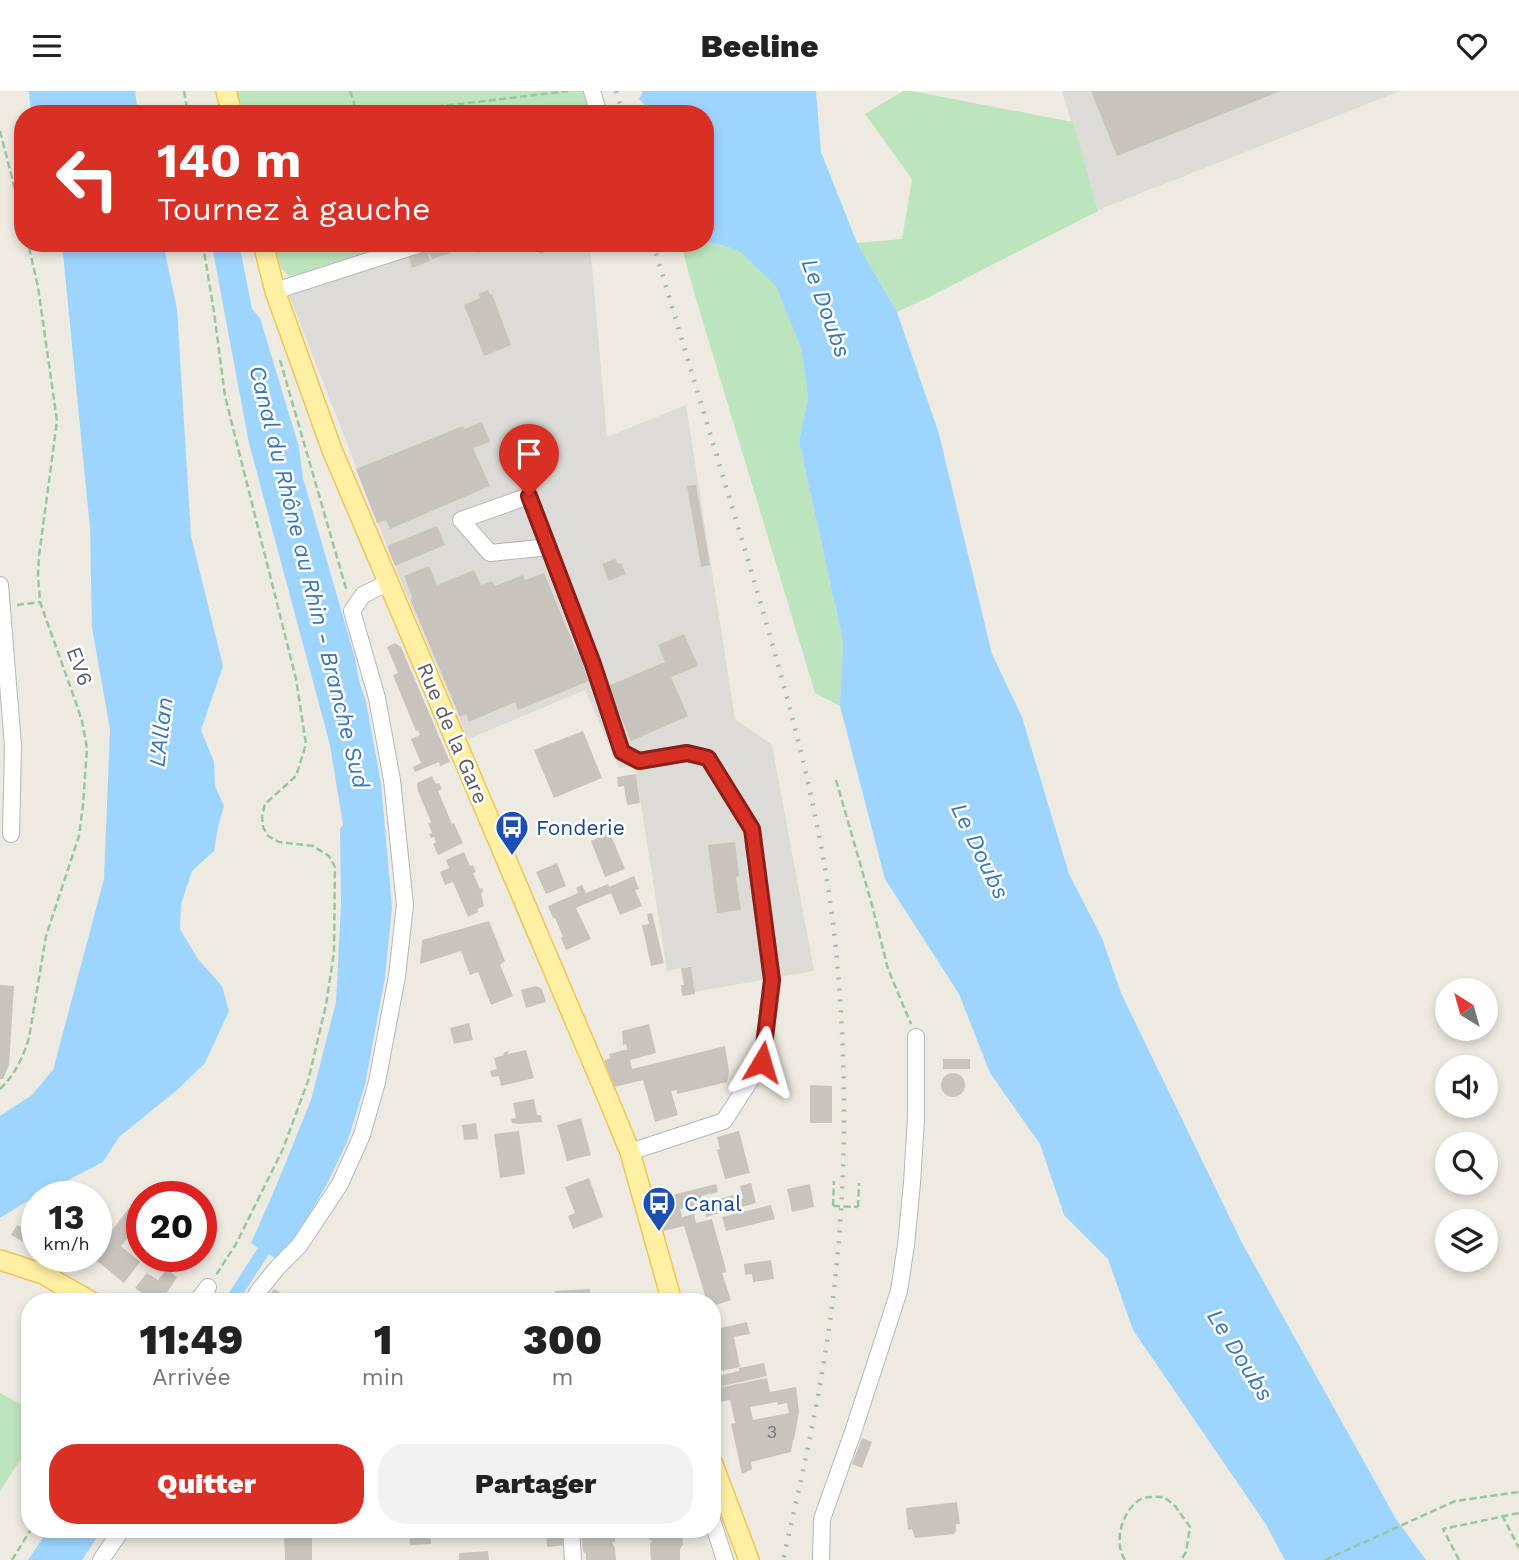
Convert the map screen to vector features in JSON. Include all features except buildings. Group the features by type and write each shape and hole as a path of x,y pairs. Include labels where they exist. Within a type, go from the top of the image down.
{"main road":[{"name":"Rue de la Gare","path":"265,252 275,291 332,450 630,1152 669,1293"},
{"path":"0,1260 43,1274 76,1293"},
{"path":"721,1486 749,1560"}],"street":[{"path":"275,291 396,252"},
{"path":"549,547 490,553 461,520 529,496 549,547 593,664 622,752 639,761 687,753 708,758 752,829 754,842 772,980 762,1062 724,1121 630,1152"},
{"path":"258,1293 299,1246 340,1184 362,1135 377,1082 397,976 405,905 393,780 377,698 352,611 363,595 389,582"},
{"path":"0,585 5,687 13,745 11,834"},
{"path":"821,1560 822,1519 899,1291 912,1183 916,1118 916,1037"},
{"path":"204,1293 208,1287"},
{"path":"102,1560 116,1538"},
{"path":"572,1538 573,1560"},
{"path":"718,1538 725,1560"}],"path":[{"path":"451,105 568,91"},
{"path":"0,131 14,186"},
{"name":"EV6","path":"0,1089 16,1069 29,1038 46,936 79,836 87,748 82,721 40,602 39,556 57,421 38,287 30,252"},
{"path":"204,252 225,396 296,679 306,744 296,776 265,804 263,827 268,837 279,842 313,846 329,856 335,867 334,952 326,1005 308,1081 283,1149 236,1244 208,1287"},
{"path":"278,353 352,611"},
{"path":"8,607 40,602"},
{"path":"836,780 888,969 916,1037"},
{"path":"834,1181 833,1206 858,1207 859,1183"},
{"path":"1325,1560 1455,1501 1519,1492"},
{"path":"1125,1560 1120,1552 1121,1530 1126,1513 1142,1499 1164,1497 1175,1506 1190,1527 1186,1552 1181,1560"},
{"path":"1460,1560 1443,1529 1519,1513"},
{"path":"1503,1515 1519,1548"},
{"path":"12,1560 25,1538"}],"shaded area":[{"path":"1062,91 1400,91 1098,210"},
{"path":"416,252 591,252 607,437 686,405 735,719 772,745 814,971 694,992 690,966 667,971 635,766 619,768 585,690 468,739 400,579 288,292"}],"green space":[{"path":"236,91 589,91 593,105 240,105"},
{"path":"903,91 1073,122 1098,211 897,312 857,243 902,239 912,179 865,114"},
{"path":"714,243 738,250 777,286 801,348 808,398 799,441 843,642 840,706 815,693 683,252 714,252"},
{"path":"277,252 374,252 292,279 281,268"},
{"path":"0,1393 21,1404 21,1459 0,1491"}],"water":[{"path":"29,91 135,91 137,105 30,105"},
{"name":"Le Doubs","path":"643,91 816,91 821,152 857,243 897,312 939,434 992,654 1022,717 1069,874 1102,938 1121,993 1242,1243 1396,1519 1426,1560 1285,1560 1265,1523 1133,1330 1108,1259 1064,1215 1040,1144 990,1073 959,994 885,879 840,706 843,642 799,441 808,398 801,348 776,286 738,250 714,243 714,105 645,105 639,99"},
{"name":"L'Allan","path":"63,252 165,252 177,309 191,536 223,666 201,730 214,762 215,786 224,806 214,851 192,871 181,904 180,929 198,959 222,986 229,1011 205,1063 177,1090 119,1137 103,1162 66,1181 21,1181 21,1205 0,1218 0,1116 32,1095 53,1070 104,879 110,729 92,628 90,528"},
{"name":"Canal du Rhône au Rhin - Branche Sud","path":"213,252 241,252 252,309 260,318 299,447 303,478 366,702 381,783 392,907 385,978 365,1085 348,1140 327,1184 294,1241 276,1259 269,1254 244,1293 229,1293 258,1248 251,1243 311,1100 336,1002 341,905 340,829 343,825 330,745 249,443"},
{"path":"43,1538 97,1538 82,1560 28,1560"}],"railway":[{"path":"616,91 620,105"},
{"path":"656,252 790,709 813,804 836,950 844,1089 840,1229 821,1381 783,1560"}],"place":[{"name":"Fonderie","path":"512,857"},
{"name":"Canal","path":"659,1233"}],"route":[{"path":"529,496 593,664 622,752 639,761 687,753 708,758 752,829 772,980 762,1062"}]}
